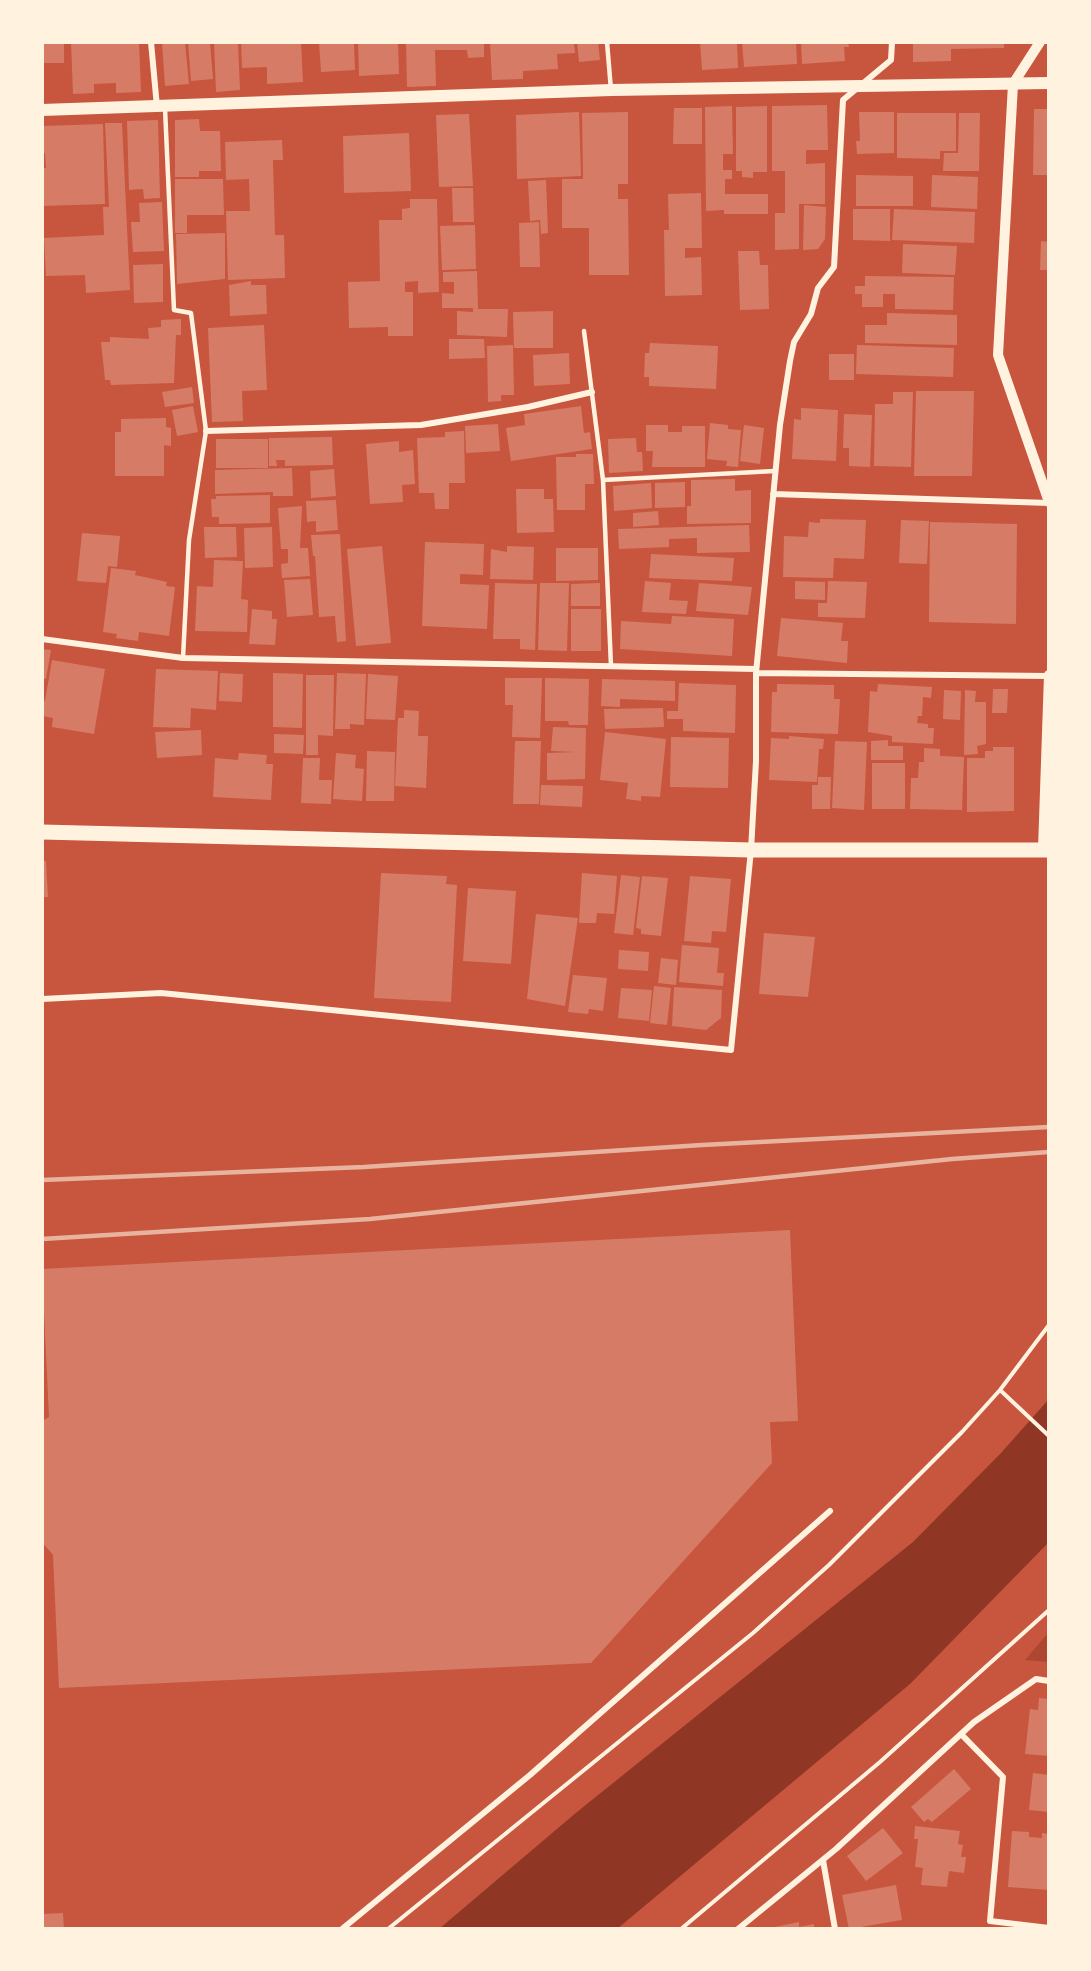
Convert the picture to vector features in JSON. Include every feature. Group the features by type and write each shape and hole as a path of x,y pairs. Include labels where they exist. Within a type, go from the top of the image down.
{"main road":[{"path":"42,110 610,90 1049,83"},
{"path":"42,832 751,850 1046,850"}],"street":[{"path":"151,42 161,107"},
{"path":"42,999 161,993 731,1050 751,850 756,761 756,671 780,424 794,342 805,328 818,288 834,267 843,100 891,60 892,42"},
{"path":"773,494 1049,503 998,355 1013,84 1040,42"},
{"path":"206,430 421,425 528,407 592,392"},
{"path":"42,639 183,658 1049,676 1046,850"},
{"path":"342,1929 530,1775 830,1510"},
{"path":"738,1929 823,1860 974,1722 1036,1680 1049,1681"},
{"path":"961,1734 1003,1777 990,1921 1049,1928"},
{"path":"823,1860 835,1929"}],"lane":[{"path":"607,42 610,90"},
{"path":"161,107 174,310 191,313 206,430 189,540 183,658"},
{"path":"584,330 603,480 611,666"},
{"path":"603,480 775,471"}],"path":[{"path":"388,1929 753,1633 829,1565 962,1432 1000,1390 1049,1325"},
{"path":"1000,1390 1049,1436"},
{"path":"681,1929 880,1762 1049,1610"}],"shaded area":[{"path":"1049,1399 1049,1542 910,1684 617,1929 439,1929 577,1812 913,1542 1001,1453"},
{"path":"1049,1632 1049,1662 1025,1660"}],"building":[{"path":"42,42 64,42 64,63 42,63"},
{"path":"71,42 139,42 141,92 116,93 116,83 94,84 94,93 73,94"},
{"path":"162,42 185,42 189,84 165,86"},
{"path":"188,42 210,42 213,79 191,81"},
{"path":"214,42 238,42 240,90 216,92"},
{"path":"241,42 301,42 303,82 267,84 267,67 242,68"},
{"path":"319,42 354,42 355,70 321,72"},
{"path":"358,42 398,42 399,74 359,76"},
{"path":"406,42 484,42 484,57 468,58 467,50 435,50 436,86 407,87"},
{"path":"490,42 574,42 575,53 557,54 558,69 523,71 523,79 492,80"},
{"path":"577,42 598,42 600,60 579,62"},
{"path":"700,42 737,42 738,68 702,70"},
{"path":"742,42 796,42 797,64 744,67"},
{"path":"801,42 848,42 849,47 844,47 845,61 802,64"},
{"path":"913,42 1004,42 1004,48 951,49 951,61 913,62"},
{"path":"827,105 828,150 806,150 806,164 825,163 825,204 799,204 799,249 775,250 775,213 785,213 785,171 772,171 772,106"},
{"path":"732,106 733,154 723,154 723,170 732,170 732,179 725,179 725,194 768,194 768,214 724,214 724,210 706,211 705,107"},
{"path":"767,106 767,172 753,172 753,178 742,177 742,171 736,171 736,107"},
{"path":"674,108 702,108 702,144 673,144"},
{"path":"1034,109 1049,109 1049,175 1033,175"},
{"path":"579,112 581,176 517,179 516,115"},
{"path":"628,112 628,184 618,184 618,199 628,199 629,275 589,275 589,228 562,228 562,179 583,179 582,113"},
{"path":"859,112 894,112 894,153 857,154 856,141 860,141"},
{"path":"897,113 956,113 956,151 940,151 940,159 897,158"},
{"path":"959,113 980,113 979,171 943,171 944,153 958,153"},
{"path":"469,114 473,186 439,187 436,115"},
{"path":"199,119 200,131 220,131 221,171 199,171 199,177 175,177 175,120"},
{"path":"158,120 160,198 144,199 143,189 129,190 127,121"},
{"path":"105,123 122,123 130,290 86,293 85,275 46,276 44,238 104,235 103,207 109,207"},
{"path":"103,124 105,204 42,206 42,168 46,168 45,153 42,153 42,126"},
{"path":"409,133 411,191 344,193 343,136"},
{"path":"282,140 283,160 273,160 275,235 284,235 285,278 228,280 226,211 250,211 249,179 226,180 225,142"},
{"path":"856,175 913,176 913,206 856,206"},
{"path":"932,175 978,177 977,209 931,207"},
{"path":"175,179 223,179 224,215 187,215 187,233 175,233"},
{"path":"546,180 548,233 541,234 540,220 530,221 528,181"},
{"path":"452,188 473,188 474,222 453,222"},
{"path":"701,193 702,248 685,248 685,258 701,257 702,295 665,296 664,230 669,230 668,194"},
{"path":"410,199 437,199 439,292 418,293 418,281 405,282 405,292 413,292 413,336 388,336 388,327 349,328 348,282 380,281 379,220 402,220 402,209 410,208"},
{"path":"162,202 164,251 133,252 131,222 140,222 139,203"},
{"path":"804,205 826,207 825,239 818,249 803,250"},
{"path":"853,209 890,209 890,241 853,240"},
{"path":"894,209 975,212 974,243 892,240"},
{"path":"539,222 540,267 520,267 519,223"},
{"path":"475,225 476,269 442,270 440,226"},
{"path":"225,233 225,279 177,284 176,234"},
{"path":"1041,241 1049,242 1049,270 1040,270"},
{"path":"903,244 957,246 955,275 902,273"},
{"path":"738,251 759,251 760,265 768,265 769,309 740,310"},
{"path":"163,264 163,302 134,303 133,265"},
{"path":"477,271 478,309 508,309 507,337 457,335 457,311 473,312 473,308 442,308 442,293 454,294 454,282 443,282 443,272"},
{"path":"865,276 954,277 953,310 895,309 895,294 883,294 883,307 862,307 862,294 855,294 855,286 865,286"},
{"path":"251,281 251,285 266,285 267,314 230,316 229,285"},
{"path":"553,311 553,348 514,348 513,312"},
{"path":"887,313 957,315 957,345 865,343 865,325 887,325"},
{"path":"181,319 181,335 176,335 174,383 111,385 110,380 105,380 101,342 110,342 110,337 149,339 148,328 161,327 161,320"},
{"path":"264,325 267,390 242,391 243,421 212,422 208,328"},
{"path":"449,339 484,339 485,358 449,359"},
{"path":"650,343 718,346 716,389 649,386 649,377 644,377 645,353 649,353"},
{"path":"513,345 514,395 501,395 501,401 488,402 487,346"},
{"path":"857,345 954,348 953,377 856,374"},
{"path":"569,353 570,384 534,386 533,355"},
{"path":"829,354 854,354 854,380 829,380"},
{"path":"192,387 194,403 165,407 162,392"},
{"path":"916,391 974,391 972,476 914,476"},
{"path":"893,392 913,392 911,467 874,466 875,404 893,404"},
{"path":"193,406 198,432 177,436 172,410"},
{"path":"581,406 584,433 590,432 592,449 511,461 506,428 525,425 524,414"},
{"path":"801,408 838,410 836,461 792,459 794,419 801,420"},
{"path":"844,414 872,415 870,467 849,466 849,448 843,448"},
{"path":"166,418 166,427 171,428 171,446 164,445 164,476 115,476 115,432 121,432 121,419"},
{"path":"710,423 728,425 728,429 741,430 738,467 726,466 727,461 707,459"},
{"path":"498,424 500,451 466,453 465,426"},
{"path":"646,425 668,425 668,432 682,432 682,426 705,426 705,467 652,467 653,451 646,451"},
{"path":"744,425 764,428 760,464 740,461"},
{"path":"464,431 465,483 449,483 449,509 435,509 434,493 419,493 417,438 445,437 445,432"},
{"path":"332,437 333,465 285,466 285,460 276,460 277,466 269,466 269,438"},
{"path":"636,438 637,452 642,452 643,471 609,473 608,439"},
{"path":"216,439 268,439 268,468 216,468"},
{"path":"399,441 399,452 413,450 415,484 402,485 403,502 370,504 366,444"},
{"path":"576,454 593,454 594,484 585,484 585,510 557,510 556,457 576,457"},
{"path":"292,468 293,496 273,496 273,492 215,494 215,470"},
{"path":"334,469 336,496 311,498 310,471"},
{"path":"735,479 735,491 751,490 751,523 687,524 687,506 691,506 691,480"},
{"path":"685,482 685,507 655,508 655,483"},
{"path":"651,483 652,508 614,511 613,486"},
{"path":"516,489 544,489 544,499 553,499 554,532 517,533"},
{"path":"270,495 270,523 219,524 219,517 212,517 211,499 216,499 216,496"},
{"path":"336,500 338,530 316,532 316,521 307,522 306,501"},
{"path":"302,506 300,548 308,548 310,576 282,578 281,564 288,563 288,549 281,549 278,508"},
{"path":"658,511 659,525 633,527 633,513"},
{"path":"820,519 866,520 864,559 834,558 833,578 783,577 784,536 808,537 809,522 820,523"},
{"path":"901,520 929,521 927,564 899,563"},
{"path":"930,522 1017,524 1016,624 929,622"},
{"path":"749,525 750,552 697,553 697,538 669,539 669,547 619,549 618,529"},
{"path":"204,527 236,527 237,557 205,558"},
{"path":"272,527 273,567 245,568 244,528"},
{"path":"82,533 120,536 117,567 108,566 106,583 77,581"},
{"path":"340,534 346,641 337,642 335,616 319,617 315,556 313,556 311,535"},
{"path":"425,542 484,544 483,575 460,574 460,584 489,585 487,629 422,626"},
{"path":"382,546 391,643 356,646 347,549"},
{"path":"507,546 534,547 533,580 490,579 491,549 507,552"},
{"path":"556,548 598,548 598,580 556,581"},
{"path":"651,554 734,558 732,581 649,578"},
{"path":"214,560 243,561 241,599 248,600 247,632 195,631 197,586 213,587"},
{"path":"111,568 136,571 135,575 167,582 166,586 175,587 169,636 139,632 138,641 116,638 117,634 103,632"},
{"path":"310,579 313,615 287,617 284,580"},
{"path":"645,581 671,583 669,600 688,601 686,614 642,612"},
{"path":"795,581 825,582 825,600 795,599"},
{"path":"828,581 867,582 865,618 818,617 818,603 827,603"},
{"path":"495,583 537,584 535,650 520,649 520,639 493,639"},
{"path":"540,583 569,583 567,651 538,650"},
{"path":"600,583 600,606 571,606 571,584"},
{"path":"699,583 752,587 748,615 696,611"},
{"path":"252,609 272,611 272,619 277,619 275,645 249,644"},
{"path":"571,609 601,609 601,651 571,651"},
{"path":"672,616 734,619 732,656 620,649 621,621 671,624"},
{"path":"781,618 843,623 841,641 848,641 847,663 777,656"},
{"path":"42,649 51,650 46,679 42,678"},
{"path":"52,660 105,669 94,734 52,727 53,718 42,716 42,700 45,701"},
{"path":"156,669 218,671 216,710 191,708 190,728 153,727"},
{"path":"220,673 243,674 242,702 219,701"},
{"path":"273,673 303,674 302,728 273,727"},
{"path":"337,673 366,674 364,725 350,724 350,729 335,729"},
{"path":"368,674 398,676 395,720 366,719"},
{"path":"306,675 334,675 333,736 318,735 318,755 306,755"},
{"path":"505,678 542,678 540,738 512,737 513,705 505,705"},
{"path":"545,678 589,679 588,725 569,725 568,721 545,721"},
{"path":"602,679 675,681 675,701 620,699 620,707 601,706"},
{"path":"679,683 736,685 735,733 683,731 683,719 667,719 667,711 678,711"},
{"path":"777,684 834,685 834,699 840,699 838,734 771,732 772,692 777,692"},
{"path":"878,684 932,687 931,698 923,697 922,716 918,716 917,723 928,724 928,728 934,728 933,744 892,742 892,736 868,732 870,691 877,692"},
{"path":"993,689 1008,689 1007,713 992,713"},
{"path":"944,690 961,691 960,720 943,719"},
{"path":"965,690 976,691 975,702 986,702 986,744 977,746 978,754 964,755"},
{"path":"663,708 664,727 605,729 604,709"},
{"path":"404,710 419,711 418,736 428,736 426,788 395,786 398,718 404,718"},
{"path":"553,727 586,728 585,779 547,780 547,753 577,752 551,751"},
{"path":"201,730 202,755 157,758 155,732"},
{"path":"605,732 666,739 660,797 641,796 641,801 626,799 628,783 600,780"},
{"path":"274,734 304,735 303,754 274,753"},
{"path":"789,736 824,739 823,749 819,749 817,782 769,780 771,738 789,739"},
{"path":"671,737 729,738 728,788 670,787"},
{"path":"888,740 888,746 903,746 903,760 871,760 871,741"},
{"path":"515,741 541,741 539,804 513,804"},
{"path":"835,741 867,742 864,810 832,808"},
{"path":"993,747 1014,747 1014,811 967,812 967,758 985,758 985,751 993,751"},
{"path":"924,748 940,749 940,756 964,757 962,810 910,809 911,778 918,778 919,762 924,762"},
{"path":"367,751 395,752 394,801 366,801"},
{"path":"239,753 267,755 266,764 273,764 271,800 213,797 215,758 238,760"},
{"path":"336,753 356,755 355,768 364,769 362,801 333,799"},
{"path":"303,758 320,758 319,780 332,780 331,804 301,803"},
{"path":"872,763 905,763 905,809 872,809"},
{"path":"818,777 831,777 830,809 812,809 812,785 818,785"},
{"path":"541,785 583,786 582,807 540,805"},
{"path":"42,861 46,861 48,897 42,897"},
{"path":"381,873 447,876 446,884 457,885 451,1002 374,998"},
{"path":"582,873 617,876 614,914 597,913 596,923 579,923"},
{"path":"621,875 640,877 633,935 614,933"},
{"path":"642,876 668,878 661,936 641,934 641,929 636,928"},
{"path":"690,876 731,879 726,932 712,931 711,943 684,941"},
{"path":"468,888 516,891 511,964 463,961"},
{"path":"536,914 578,918 565,1006 527,999"},
{"path":"764,933 815,937 808,997 759,994"},
{"path":"682,945 719,948 717,973 724,973 723,986 679,982"},
{"path":"619,950 649,952 648,971 618,969"},
{"path":"661,958 678,960 676,985 658,983"},
{"path":"573,975 607,978 603,1011 589,1009 588,1014 568,1012"},
{"path":"654,986 671,988 667,1025 650,1023"},
{"path":"674,987 722,990 721,1018 706,1030 672,1026"},
{"path":"621,988 652,990 649,1021 618,1018"},
{"path":"790,1230 798,1421 770,1422 772,1463 591,1663 59,1688 53,1555 42,1542 42,1421 49,1417 42,1269"},
{"path":"1039,1698 1049,1699 1049,1756 1025,1754 1030,1709 1038,1710"},
{"path":"954,1769 971,1789 932,1822 928,1819 924,1822 911,1807"},
{"path":"1033,1773 1049,1775 1049,1812 1029,1810"},
{"path":"915,1826 960,1831 958,1844 963,1845 961,1857 966,1857 964,1873 949,1871 947,1887 921,1885 923,1868 915,1867 918,1839 914,1839"},
{"path":"883,1828 903,1853 866,1881 847,1856"},
{"path":"1012,1831 1029,1832 1029,1837 1042,1838 1042,1833 1049,1834 1049,1890 1008,1887"},
{"path":"896,1885 902,1920 849,1929 842,1895"},
{"path":"63,1913 64,1929 42,1929 42,1914"},
{"path":"799,1922 799,1927 814,1924 814,1929 765,1929"}],"railway":[{"path":"42,1180 364,1167 702,1145 1049,1127"},
{"path":"42,1239 370,1219 952,1159 1049,1152"}]}
